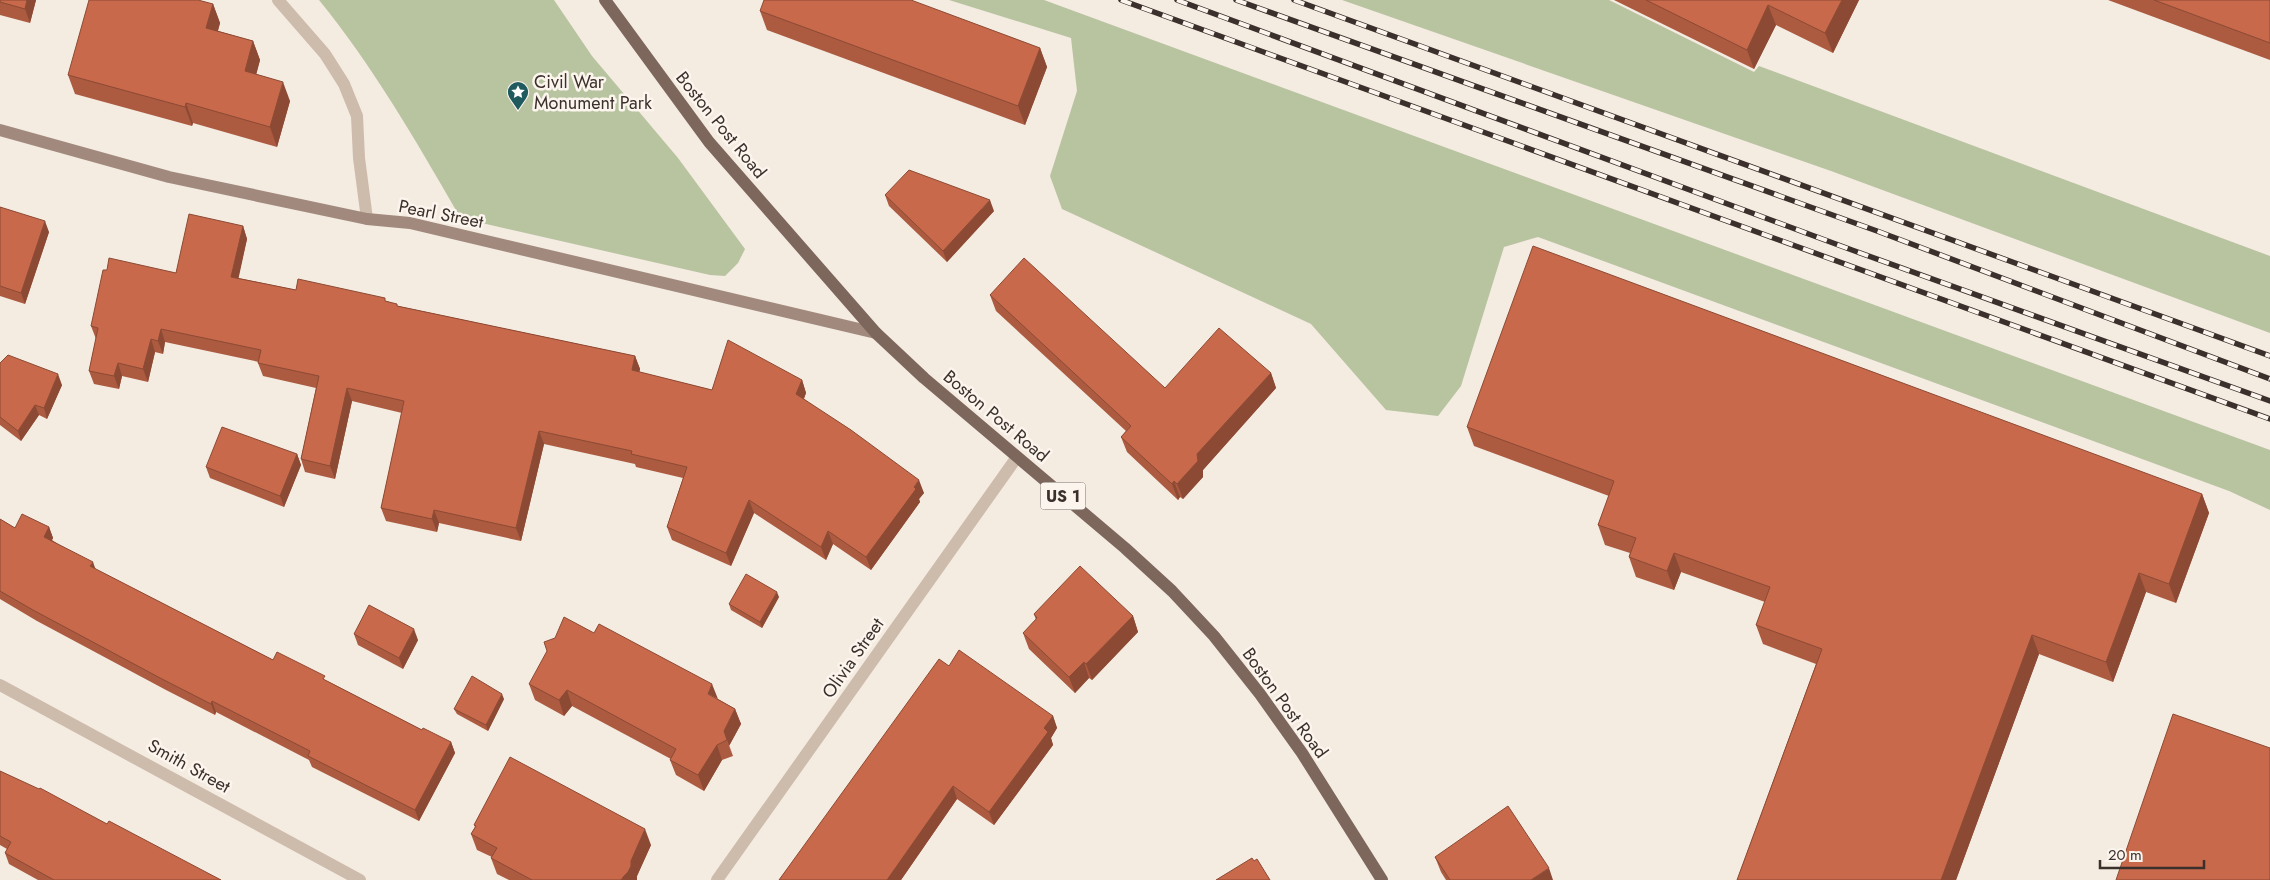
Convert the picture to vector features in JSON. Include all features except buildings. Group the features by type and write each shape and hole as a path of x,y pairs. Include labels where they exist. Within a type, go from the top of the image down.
{"main road":[{"name":"Boston Post Road","path":"605,0 709,142 876,333 918,373 1125,548 1172,591 1214,636 1260,694 1302,753 1382,880"}],"street":[{"path":"278,0 325,54 348,92 357,116 359,158 367,220"},
{"name":"Pearl Street","path":"0,130 168,177 367,220 410,223 876,333"},
{"name":"Olivia Street","path":"716,880 1017,457"},
{"name":"Smith Street","path":"0,685 360,880"}],"green space":[{"name":"Civil War Monument Park","path":"319,0 554,0 592,56 678,158 745,249 738,263 725,276 710,275 473,221 457,212 375,76"},
{"path":"949,0 1044,0 2270,450 2270,510 2229,491 1538,237 1504,247 1461,386 1438,416 1386,410 1311,324 1062,209 1050,176 1077,91 1071,38"},
{"path":"1342,0 1609,0 1754,72 1759,66 2270,256 2270,333 1831,171"}],"railway":[{"path":"1121,0 2270,419"},
{"path":"1177,0 1852,250 2270,401"},
{"path":"1236,0 1877,231 2270,379"},
{"path":"1294,0 2270,356"}],"place":[{"name":"Civil War Monument Park","path":"518,111"}]}
